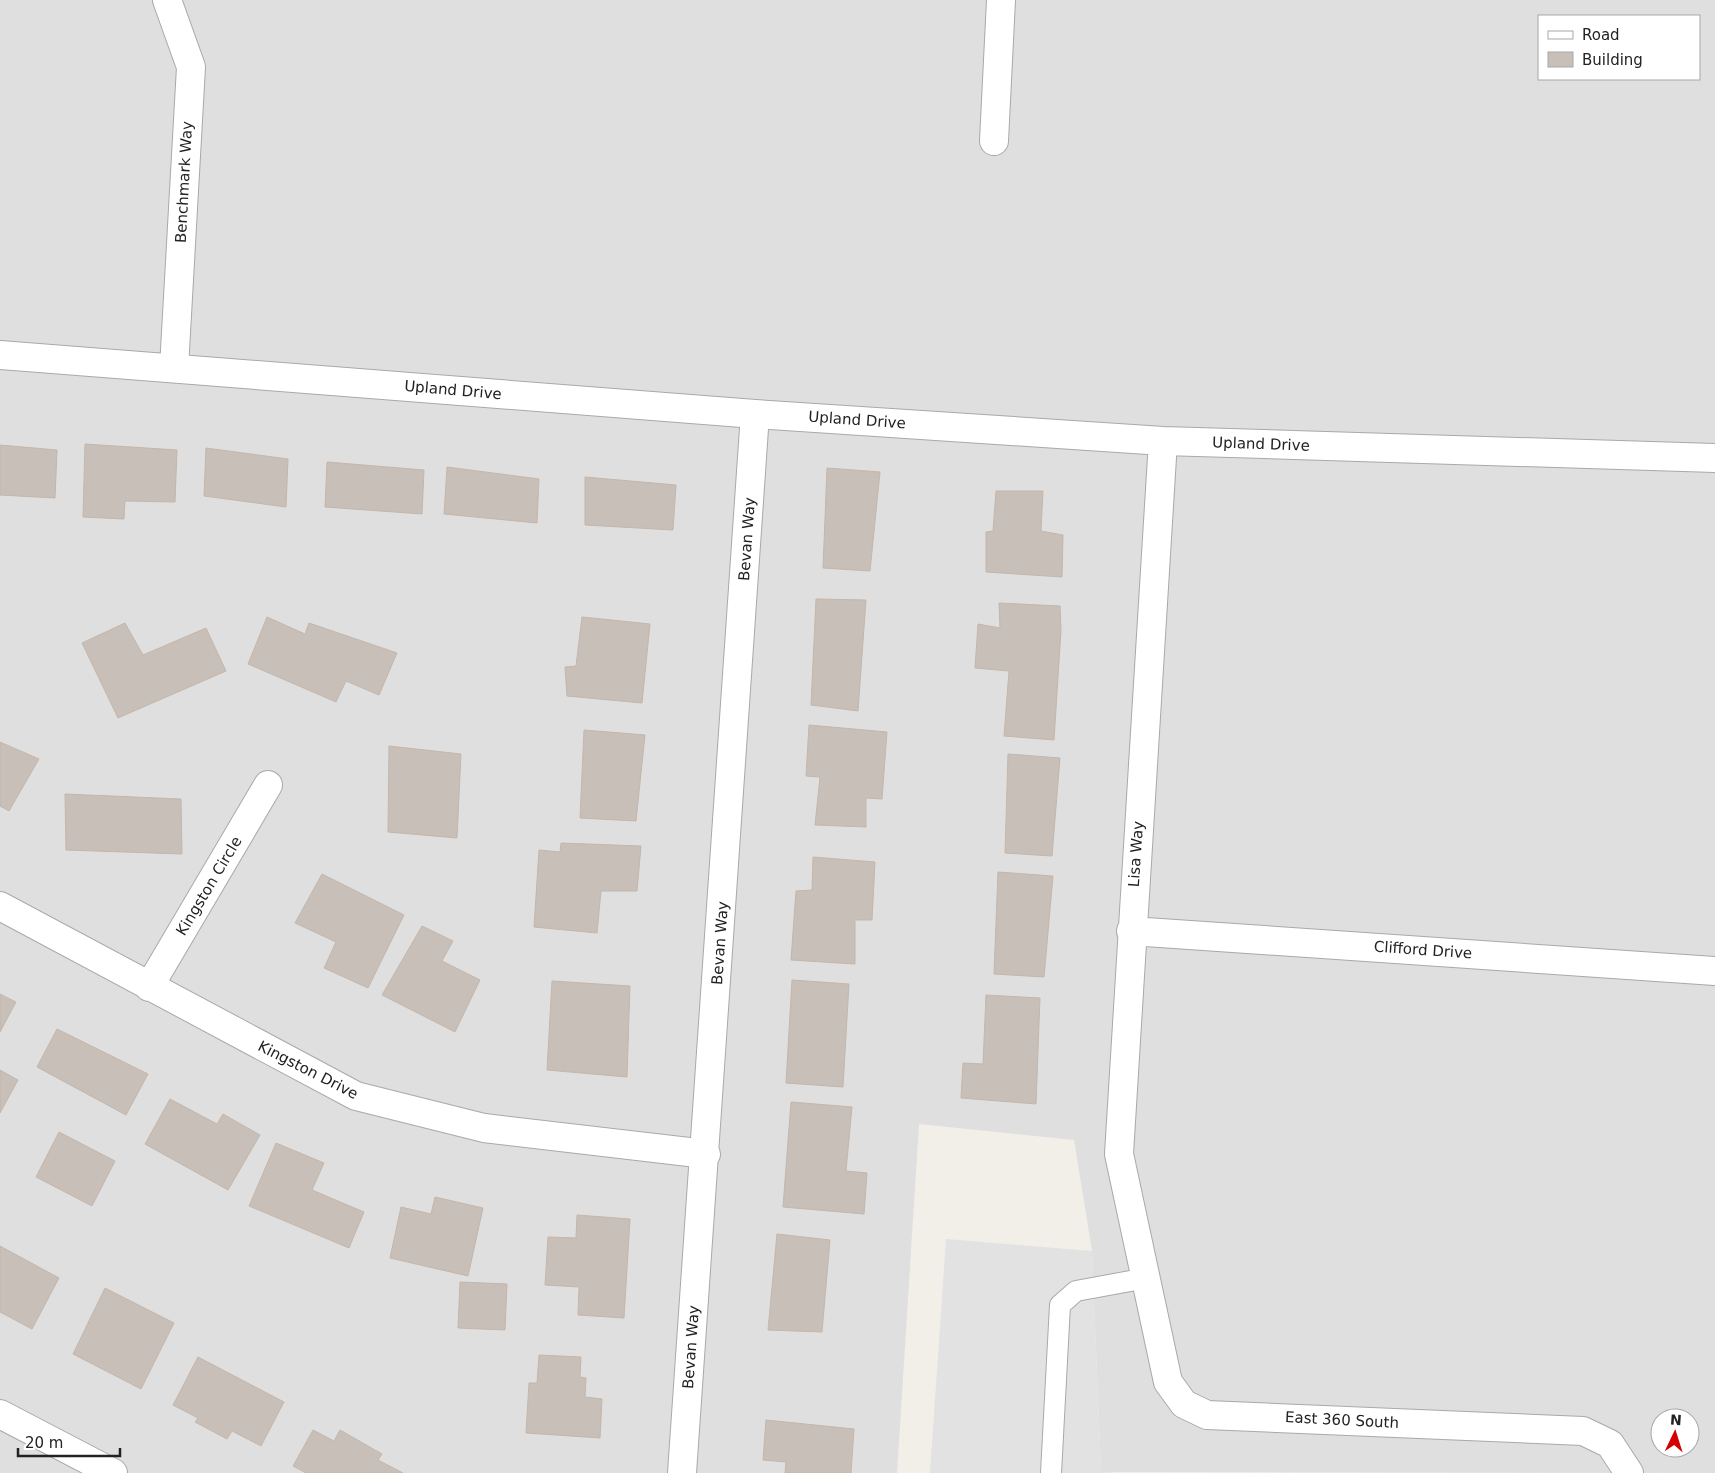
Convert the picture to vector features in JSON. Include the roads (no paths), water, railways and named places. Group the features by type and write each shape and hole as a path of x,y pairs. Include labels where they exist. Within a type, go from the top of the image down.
{"street":[{"name":"Benchmark Way","path":"167,0 191,67 174,368"},
{"path":"994,141 1001,0"},
{"name":"Upland Drive","path":"0,355 755,414 1163,441 1715,458"},
{"name":"Bevan Way","path":"682,1473 706,1154 755,414"},
{"name":"Lisa Way","path":"1145,1272 1119,1154 1131,931 1163,441"},
{"name":"Kingston Circle","path":"150,987 268,785"},
{"name":"Kingston Drive","path":"0,906 356,1096 484,1128 706,1154"},
{"name":"Clifford Drive","path":"1131,931 1715,971"},
{"name":"East 360 South","path":"1145,1272 1168,1382 1184,1404 1207,1415 1583,1431 1610,1444 1629,1473"},
{"path":"0,1414 113,1473"}],"lane":[{"path":"1051,1473 1060,1305 1076,1291 1145,1272"}]}
